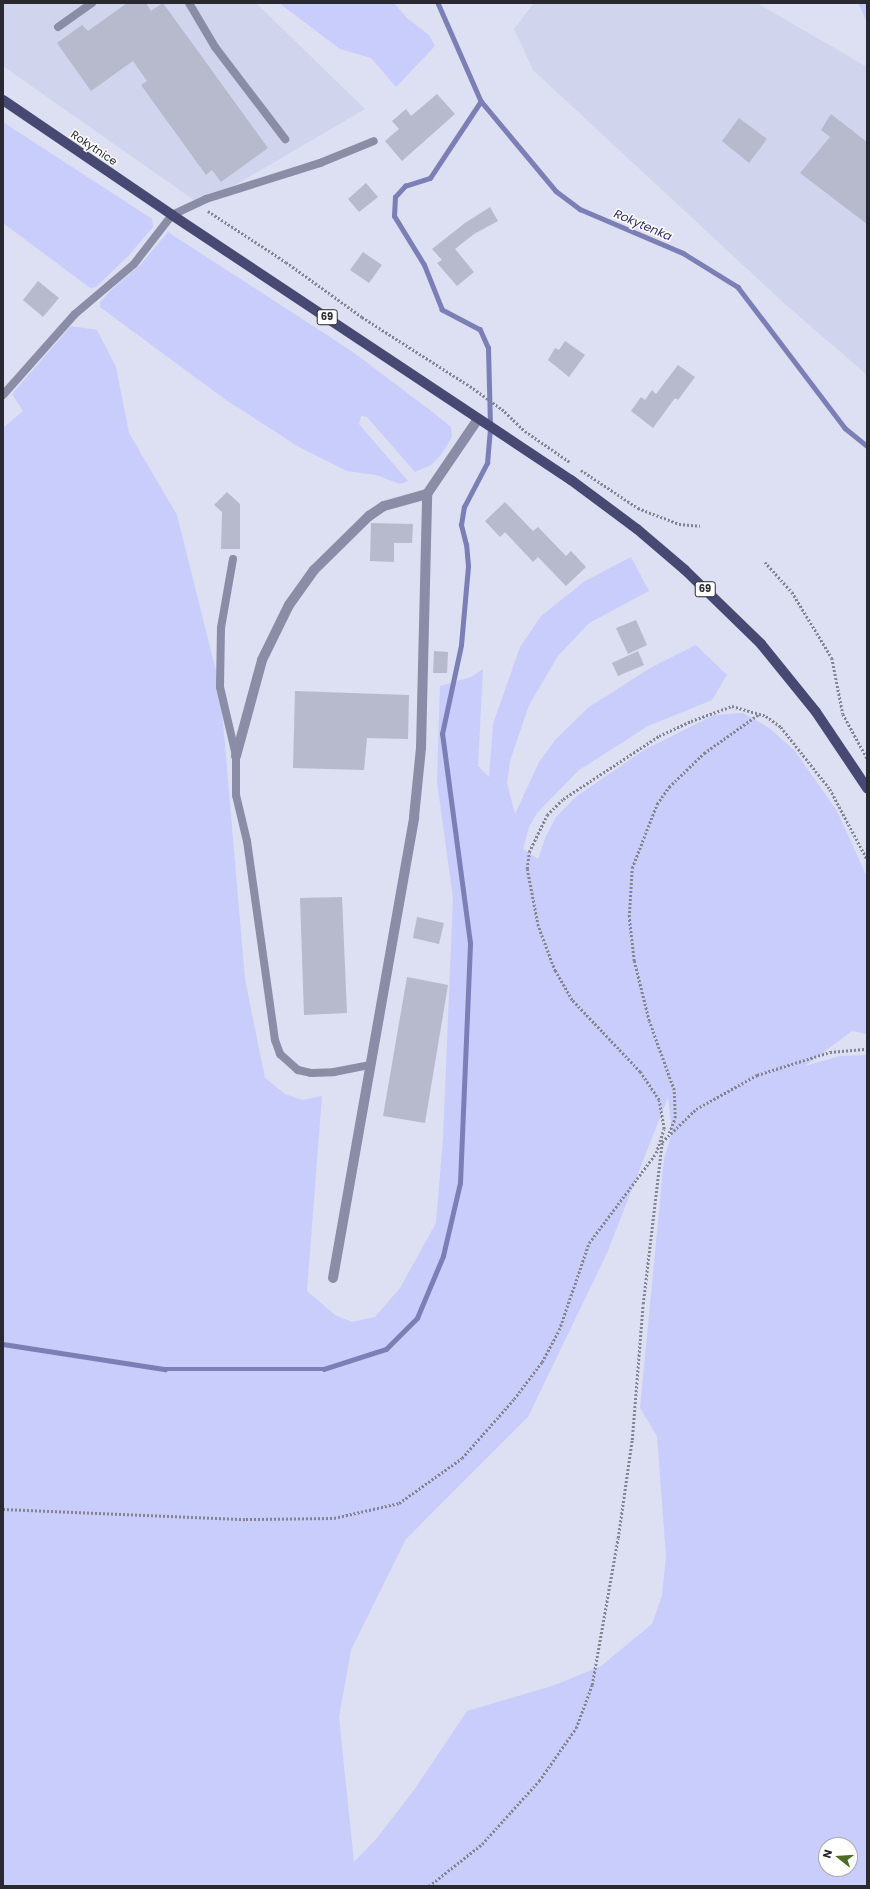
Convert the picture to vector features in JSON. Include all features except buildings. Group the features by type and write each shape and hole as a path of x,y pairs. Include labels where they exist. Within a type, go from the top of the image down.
{"main road":[{"name":"Rokytnice","path":"3,100 172,215"},
{"name":"69","path":"172,215 571,480 637,529 726,608 792,682 867,788"}],"street":[{"path":"333,1278 414,817 421,748 427,494 479,419"},
{"path":"236,756 262,660 273,633 314,570 369,516 384,506 427,494"}],"lane":[{"path":"58,27 92,3"},
{"path":"189,3 215,47 285,138"},
{"path":"3,395 75,314 134,264 172,215 196,203 320,163 374,141"},
{"path":"233,559 221,628 219,670 220,687 236,756 236,795 247,841 274,1040 280,1054 289,1065 311,1073 334,1072 370,1065"}],"path":[{"path":"196,203 286,262 362,317 479,392 499,407 525,431 638,508 680,524 700,526"},
{"path":"765,562 792,592 832,658 843,714 867,758"},
{"path":"429,1886 482,1844 539,1781 576,1728 592,1685 632,1440 644,1296 664,1129 659,1100 640,1072 585,1017 555,971 538,926 529,888 529,852 547,815 563,799 659,736 690,721 732,706 760,714 781,728 830,789 867,859"},
{"path":"668,1135 675,1118 674,1090 640,990 634,961 629,917 632,868 657,804 669,787 704,753 760,714"},
{"path":"3,1509 246,1519 334,1518 399,1503 462,1458 514,1400 542,1362 559,1330 589,1243 668,1135 696,1109 757,1075 830,1052 867,1049"}],"shaded area":[{"path":"3,3 256,3 365,109 201,205 3,66"},
{"path":"279,3 394,3 408,19 429,35 435,46 396,87 371,58 340,49"},
{"path":"534,3 757,3 867,67 867,375 786,305 533,70 514,29"},
{"path":"858,3 867,3 867,22"},
{"path":"3,122 152,219 153,227 129,255 96,287 90,288 3,223"},
{"path":"168,232 353,352 451,427 452,437 441,455 431,465 415,472 367,417 361,416 359,424 408,481 400,484 376,475 347,471 299,447 226,400 100,307 100,302 110,291 141,264"},
{"path":"71,326 97,330 116,367 129,433 177,515 220,687 245,979 265,1078 285,1094 303,1100 322,1096 307,1291 335,1315 352,1322 375,1317 400,1288 436,1223 443,1138 453,898 437,782 440,686 471,677 483,669 478,766 489,777 493,724 520,647 541,616 585,581 631,557 649,591 589,623 558,656 529,705 510,761 507,783 515,814 539,762 556,739 589,707 652,667 696,645 727,675 712,700 648,726 579,770 537,813 529,827 523,849 538,859 546,836 556,817 577,796 644,750 714,715 743,713 769,728 795,751 837,811 867,877 867,1034 852,1031 805,1066 840,1056 867,1055 867,1886 3,1886 3,428 23,411 12,394","holes":["668,1097 672,1133 664,1159 640,1408 657,1436 666,1556 662,1596 652,1624 601,1666 555,1685 467,1711 414,1790 377,1838 354,1862 339,1717 351,1650 406,1539 528,1417 607,1253"]}],"waterway":[{"name":"Rokytenka","path":"438,3 481,101 556,191 580,209 683,253 738,287 845,428 867,446"},
{"path":"3,1344 165,1369 324,1369 386,1349 417,1318 443,1256 460,1183 470,943 442,734 461,645 468,566 466,545 461,525 464,507 487,463 490,425 488,348 480,330 442,310 424,265 394,216 395,197 405,186 430,178 481,101"}]}
